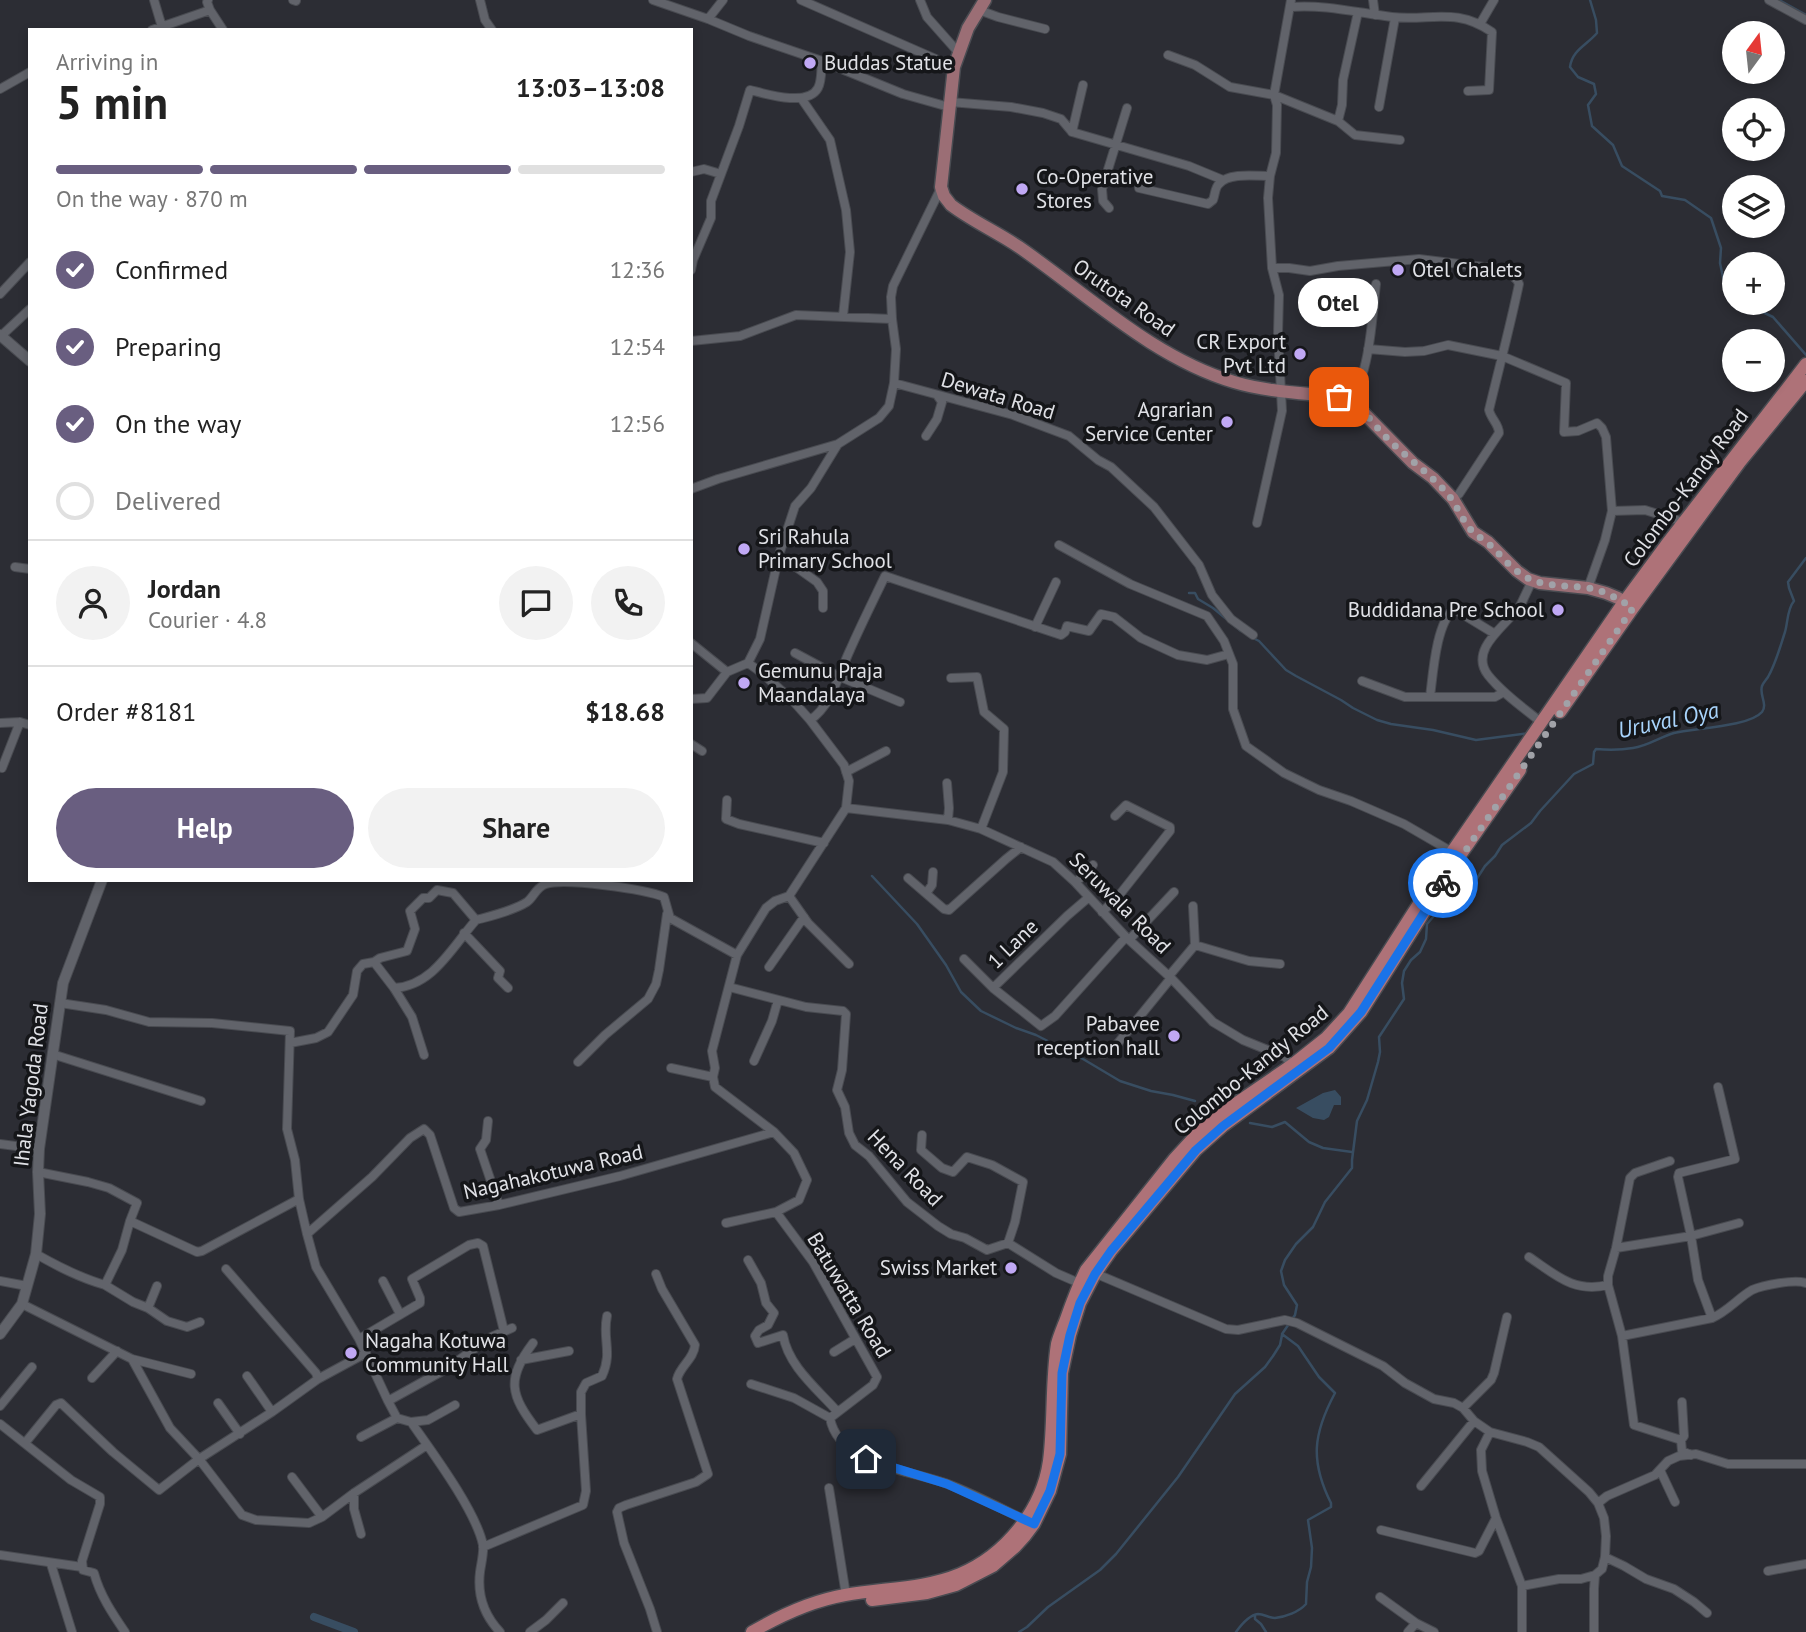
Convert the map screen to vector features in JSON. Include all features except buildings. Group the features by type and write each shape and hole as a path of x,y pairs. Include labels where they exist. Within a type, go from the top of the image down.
{"highway":[{"name":"Colombo-Kandy Road","path":"1456,855 1542,723 1628,605 1800,384 1806,364"},
{"name":"Colombo-Kandy Road","path":"751,1632 793,1610 818,1601 920,1585 965,1572 998,1550 1029,1522 1049,1463 1057,1342 1079,1283 1091,1272 1175,1158 1199,1133 1226,1111 1295,1068 1349,1013 1684,522 1800,384"},
{"name":"Colombo-Kandy Road","path":"767,1632 804,1614 826,1607 927,1593 956,1586 999,1562 1015,1547 1050,1491 1060,1454 1062,1373 1070,1335 1091,1272"}],"main road":[{"path":"942,187 954,67 968,28 982,5"},
{"name":"Orutota Road","path":"942,187 944,196 951,205 1020,248 1124,326 1197,368 1251,387 1351,400"},
{"path":"1351,400 1413,463 1433,478 1453,499 1473,532 1488,542 1517,571 1532,581 1588,588 1606,593 1628,605"}],"street":[{"path":"154,0 162,27"},
{"path":"208,0 210,10 222,28"},
{"path":"480,0 485,20 491,28"},
{"path":"657,0 904,94 949,105 1011,107 1044,113 1061,118 1072,132 1189,166 1223,180"},
{"path":"708,19 723,0"},
{"path":"801,0 954,67"},
{"path":"823,0 827,12"},
{"path":"920,0 927,18 958,52"},
{"path":"1373,0 1375,15"},
{"path":"1480,24 1493,0"},
{"path":"1769,0 1806,20"},
{"path":"1257,523 1282,411 1279,295 1272,268 1268,198 1276,153 1278,105 1274,95 1291,4 1395,18 1450,16 1480,24 1492,32 1489,90 1468,91"},
{"path":"982,5 1045,29"},
{"path":"159,28 210,10"},
{"path":"1338,121 1343,80 1358,12"},
{"path":"1379,107 1395,18"},
{"path":"1168,55 1195,65 1230,87 1274,95 1338,121 1355,135 1400,139"},
{"path":"693,260 711,218 711,201 740,126 750,90 776,97 801,98 814,93 820,86 822,61"},
{"path":"0,89 28,73"},
{"path":"1072,132 1083,85"},
{"path":"801,98 830,140 846,209 850,252 843,316"},
{"path":"1109,208 1103,201 1102,189 1128,108"},
{"path":"693,172 704,169 721,174"},
{"path":"1139,188 1208,204 1213,200 1217,185 1223,180 1241,175 1270,176"},
{"path":"693,488 838,444 879,418 889,406 894,383 896,349 891,297 893,286 942,187"},
{"path":"1272,268 1311,271 1419,259 1492,268 1509,273 1517,280 1519,284 1508,337 1489,410 1499,427 1499,433 1453,499"},
{"path":"0,293 28,264"},
{"path":"1351,400 1358,390 1368,349 1376,284"},
{"path":"28,311 1,335 28,359"},
{"path":"693,341 740,336 796,315 892,318"},
{"path":"1368,349 1405,352 1448,345 1502,356 1566,383 1564,432 1578,431 1597,423 1606,437 1612,511 1588,588"},
{"name":"Dewata Road","path":"894,383 1013,415 1069,436 1111,467 1154,507 1199,565 1218,603 1231,619 1253,635"},
{"path":"926,436 937,419 942,402 937,396"},
{"path":"693,699 707,698 727,672 748,663 760,639 779,555 795,506 811,488 838,444"},
{"path":"1612,511 1645,510 1684,522"},
{"path":"1059,545 1130,584 1206,616 1224,641 1233,664 1233,709 1246,746 1284,773 1404,824 1456,855"},
{"path":"779,555 817,582 823,591 823,608"},
{"path":"15,568 28,569"},
{"path":"810,720 827,702 885,576 1061,635 1068,626 1089,631 1101,614 1114,617 1141,638 1178,654 1207,660 1229,654"},
{"path":"1532,581 1519,607 1485,649 1482,662 1486,673 1504,692 1542,723"},
{"path":"1035,627 1056,582"},
{"path":"1430,697 1440,631 1447,614 1454,609 1495,634"},
{"path":"693,645 727,672"},
{"path":"795,653 838,676 900,702"},
{"path":"726,1223 776,1212 799,1200 807,1180 794,1153 774,1132 715,1087 712,1051 737,955 766,908 789,896 824,843 846,808 849,781 844,765 810,720 794,702 748,663"},
{"path":"951,678 977,677 984,712 1004,729 1003,772 981,829"},
{"path":"1362,681 1405,697 1495,697 1504,692"},
{"path":"2,768 20,722"},
{"path":"0,723 28,724"},
{"path":"693,745 702,751"},
{"path":"846,772 886,751"},
{"path":"947,783 948,820"},
{"path":"727,800 726,819 824,843"},
{"path":"1102,912 1117,898 1170,831 1170,827 1126,805 1115,816"},
{"name":"Seruwala Road","path":"846,808 948,820 981,829 1053,862 1213,1022 1243,1040 1285,1057 1295,1068"},
{"path":"908,878 944,909 949,910 1021,847"},
{"path":"1075,882 1093,865"},
{"path":"927,892 932,885 933,872"},
{"name":"Ihala Yagoda Road","path":"0,1334 22,1304 36,1254 40,1214 39,1149 63,983 101,882"},
{"path":"394,988 407,987 422,980 437,968 476,920 528,901 538,888 545,884 561,882 635,889 657,894 664,897 670,918 737,955"},
{"path":"290,1043 316,1038 328,1032 353,995 357,971 363,964 407,951 415,929 410,911 422,898 429,898 437,890 453,893 476,920"},
{"path":"993,988 1041,1026 1055,1016 1174,892"},
{"path":"789,896 804,917 849,964"},
{"name":"1 Lane","path":"964,959 993,988 1088,898"},
{"path":"1102,1054 1114,1048 1195,945 1193,905"},
{"path":"578,1062 605,1034 648,999 660,970 667,912"},
{"path":"769,967 804,917"},
{"path":"464,933 500,971 498,978 508,988"},
{"path":"1195,945 1249,961 1280,964"},
{"path":"374,962 412,1017 424,1055"},
{"name":"Hena Road","path":"729,987 806,1007 844,1011 846,1014 842,1070 837,1090 845,1107 849,1133 855,1145 869,1156 907,1202 938,1226 987,1250 1008,1243"},
{"path":"754,1060 772,1021 778,1000"},
{"path":"61,1003 106,1010 149,1021 212,1023 290,1031 287,1129 295,1160 299,1199 316,1267 359,1339 397,1418"},
{"path":"52,1054 201,1101"},
{"path":"671,1068 713,1077"},
{"path":"1712,1318 1698,1280 1678,1177 1679,1173 1734,1159 1718,1087"},
{"path":"488,1121 486,1140 480,1149 499,1205"},
{"name":"Nagahakotuwa Road","path":"307,1234 372,1177 410,1138 424,1129 430,1135 454,1208 459,1212 620,1176 774,1132"},
{"path":"922,1135 921,1150 943,1168 953,1172 967,1157 992,1165 1023,1182 1008,1243 1056,1273 1079,1283"},
{"path":"0,1144 39,1149"},
{"path":"1670,1161 1631,1176 1608,1285 1622,1336 1634,1425 1681,1440"},
{"path":"38,1172 89,1182 108,1188 137,1203 122,1250 105,1284"},
{"path":"130,1221 197,1252 299,1199"},
{"name":"Batuwatta Road","path":"776,1212 813,1262 877,1377 873,1385 831,1418"},
{"path":"1616,1248 1691,1236 1739,1223"},
{"path":"359,1339 420,1303 412,1279 469,1245 478,1243 483,1246 508,1329 491,1337 446,1369 388,1401"},
{"path":"36,1254 89,1281 105,1284 167,1321 187,1327 200,1322"},
{"path":"1529,1257 1563,1280 1579,1287 1596,1288 1608,1285"},
{"path":"748,1260 761,1283 766,1303 774,1313 768,1325 755,1336 758,1343 783,1335 794,1363 838,1410"},
{"path":"226,1269 316,1373 318,1379"},
{"path":"1091,1272 1226,1329 1238,1331 1285,1320 1297,1323 1383,1366 1405,1383 1434,1399 1454,1403 1463,1408 1474,1421 1490,1432 1539,1447 1590,1492 1598,1503 1604,1518 1605,1557 1602,1569 1595,1575 1522,1586"},
{"path":"656,1274 695,1345 677,1379 708,1475 696,1482 625,1505 617,1512 624,1543 657,1632"},
{"path":"1622,1336 1719,1316 1754,1289 1794,1280 1806,1283"},
{"path":"0,1281 27,1286"},
{"path":"383,1281 400,1314"},
{"path":"148,1308 157,1286"},
{"path":"22,1304 132,1359 191,1374"},
{"path":"483,1546 583,1505 586,1491 581,1392 586,1383 602,1376 607,1364 607,1316"},
{"path":"1463,1408 1491,1380 1507,1317"},
{"path":"834,1352 855,1339"},
{"path":"533,1343 514,1376 516,1396 527,1417 537,1430 581,1414"},
{"path":"92,1378 117,1351"},
{"path":"521,1360 569,1351"},
{"path":"24,1443 56,1405 61,1403 159,1490 318,1379 366,1353"},
{"path":"132,1359 170,1428 200,1459 242,1515 256,1520 309,1523 322,1517 427,1445"},
{"path":"0,1406 32,1367"},
{"path":"247,1376 272,1412"},
{"path":"751,1384 794,1398 831,1418 832,1429 846,1447 866,1459 947,1484 1029,1522"},
{"path":"1682,1402 1682,1451 1691,1455"},
{"path":"218,1403 240,1434"},
{"path":"361,1437 397,1418 411,1422 428,1420 455,1405"},
{"path":"1421,1486 1474,1421"},
{"path":"411,1422 474,1522 483,1546 480,1594 489,1620 500,1632"},
{"path":"0,1424 71,1480 100,1497 82,1567"},
{"path":"1490,1432 1481,1450 1482,1471 1496,1518 1522,1586 1522,1632"},
{"path":"1598,1503 1607,1496 1655,1475 1668,1461 1679,1456 1696,1454 1728,1464 1806,1464"},
{"path":"1660,1470 1675,1502"},
{"path":"292,1477 322,1517"},
{"path":"829,1488 846,1595"},
{"path":"354,1493 354,1509 361,1534"},
{"path":"1381,1530 1475,1553 1479,1551 1496,1518"},
{"path":"0,1555 82,1567 83,1570 94,1573 97,1586 125,1632"},
{"path":"1605,1557 1646,1579 1674,1589 1707,1613"},
{"path":"51,1564 72,1632"},
{"path":"1768,1571 1806,1564"},
{"path":"1594,1632 1595,1575"},
{"path":"1380,1597 1416,1623 1434,1632"},
{"path":"530,1632 563,1603"},
{"path":"1408,1632 1416,1623"}],"water":[{"path":"1335,1090 1341,1097 1341,1105 1334,1105 1329,1117 1324,1120 1313,1118 1296,1108 1323,1093"}],"waterway":[{"name":"Uruval Oya","path":"1590,0 1597,33 1577,52 1570,67 1578,77 1594,84 1596,94 1588,105 1592,126 1613,145 1622,166 1660,191 1662,196 1685,200 1711,218 1721,248 1722,272"},
{"path":"1779,0 1806,15"},
{"name":"Uruval Oya","path":"1769,315 1806,355"},
{"name":"Uruval Oya","path":"1236,1632 1255,1615 1279,1617 1296,1612 1306,1604 1312,1548 1308,1520 1331,1507 1320,1474 1317,1448 1322,1422 1335,1393 1319,1377 1298,1346 1282,1334 1295,1315 1297,1305 1284,1285 1281,1271 1296,1244 1313,1227 1325,1202 1352,1168 1357,1121 1367,1100 1378,1062 1379,1037 1404,999 1404,971 1420,952 1426,939 1427,924 1439,910 1476,880 1502,845 1531,823 1574,774 1593,764 1596,749 1638,747 1674,733 1745,721 1762,712 1762,686 1776,661 1794,601 1788,582 1806,558"},
{"path":"1189,593 1195,593 1198,599 1241,631"},
{"path":"1253,638 1286,670 1377,720 1476,740 1529,733"},
{"path":"872,876 917,924 961,992 981,1011 1036,1035 1120,1081 1195,1101"},
{"path":"1250,1123 1272,1127 1285,1122 1309,1142 1323,1148 1352,1152"},
{"path":"1019,1632 1048,1607 1100,1570 1116,1554 1178,1477 1235,1394 1265,1367 1280,1345 1282,1335"},
{"path":"1255,1615 1255,1619 1266,1632"},
{"path":"314,1617 354,1632"}],"way so far":[{"path":"1339,397 1351,400 1413,463 1433,478 1453,499 1473,532 1488,542 1528,579 1548,585 1588,588 1618,598 1633,608 1443,883"}],"place":[{"name":"Buddas Statue","path":"810,63"},
{"name":"Co-Operative Stores","path":"1022,189"},
{"name":"Otel Chalets","path":"1398,270"},
{"name":"CR Export Pvt Ltd","path":"1300,354"},
{"name":"Otel","path":"1339,397"},
{"name":"Agrarian Service Center","path":"1227,422"},
{"name":"Sri Rahula Primary School","path":"744,549"},
{"name":"Buddidana Pre School","path":"1558,610"},
{"name":"Gemunu Praja Maandalaya","path":"744,683"},
{"name":"Pabavee reception hall","path":"1174,1036"},
{"name":"Swiss Market","path":"1011,1268"},
{"name":"Nagaha Kotuwa Community Hall","path":"351,1353"}],"route":[{"path":"866,1459 947,1484 1034,1524 1050,1491 1060,1454 1062,1373 1070,1335 1080,1303 1095,1274 1111,1251 1196,1150 1223,1126 1329,1048 1361,1012 1443,883"}]}
